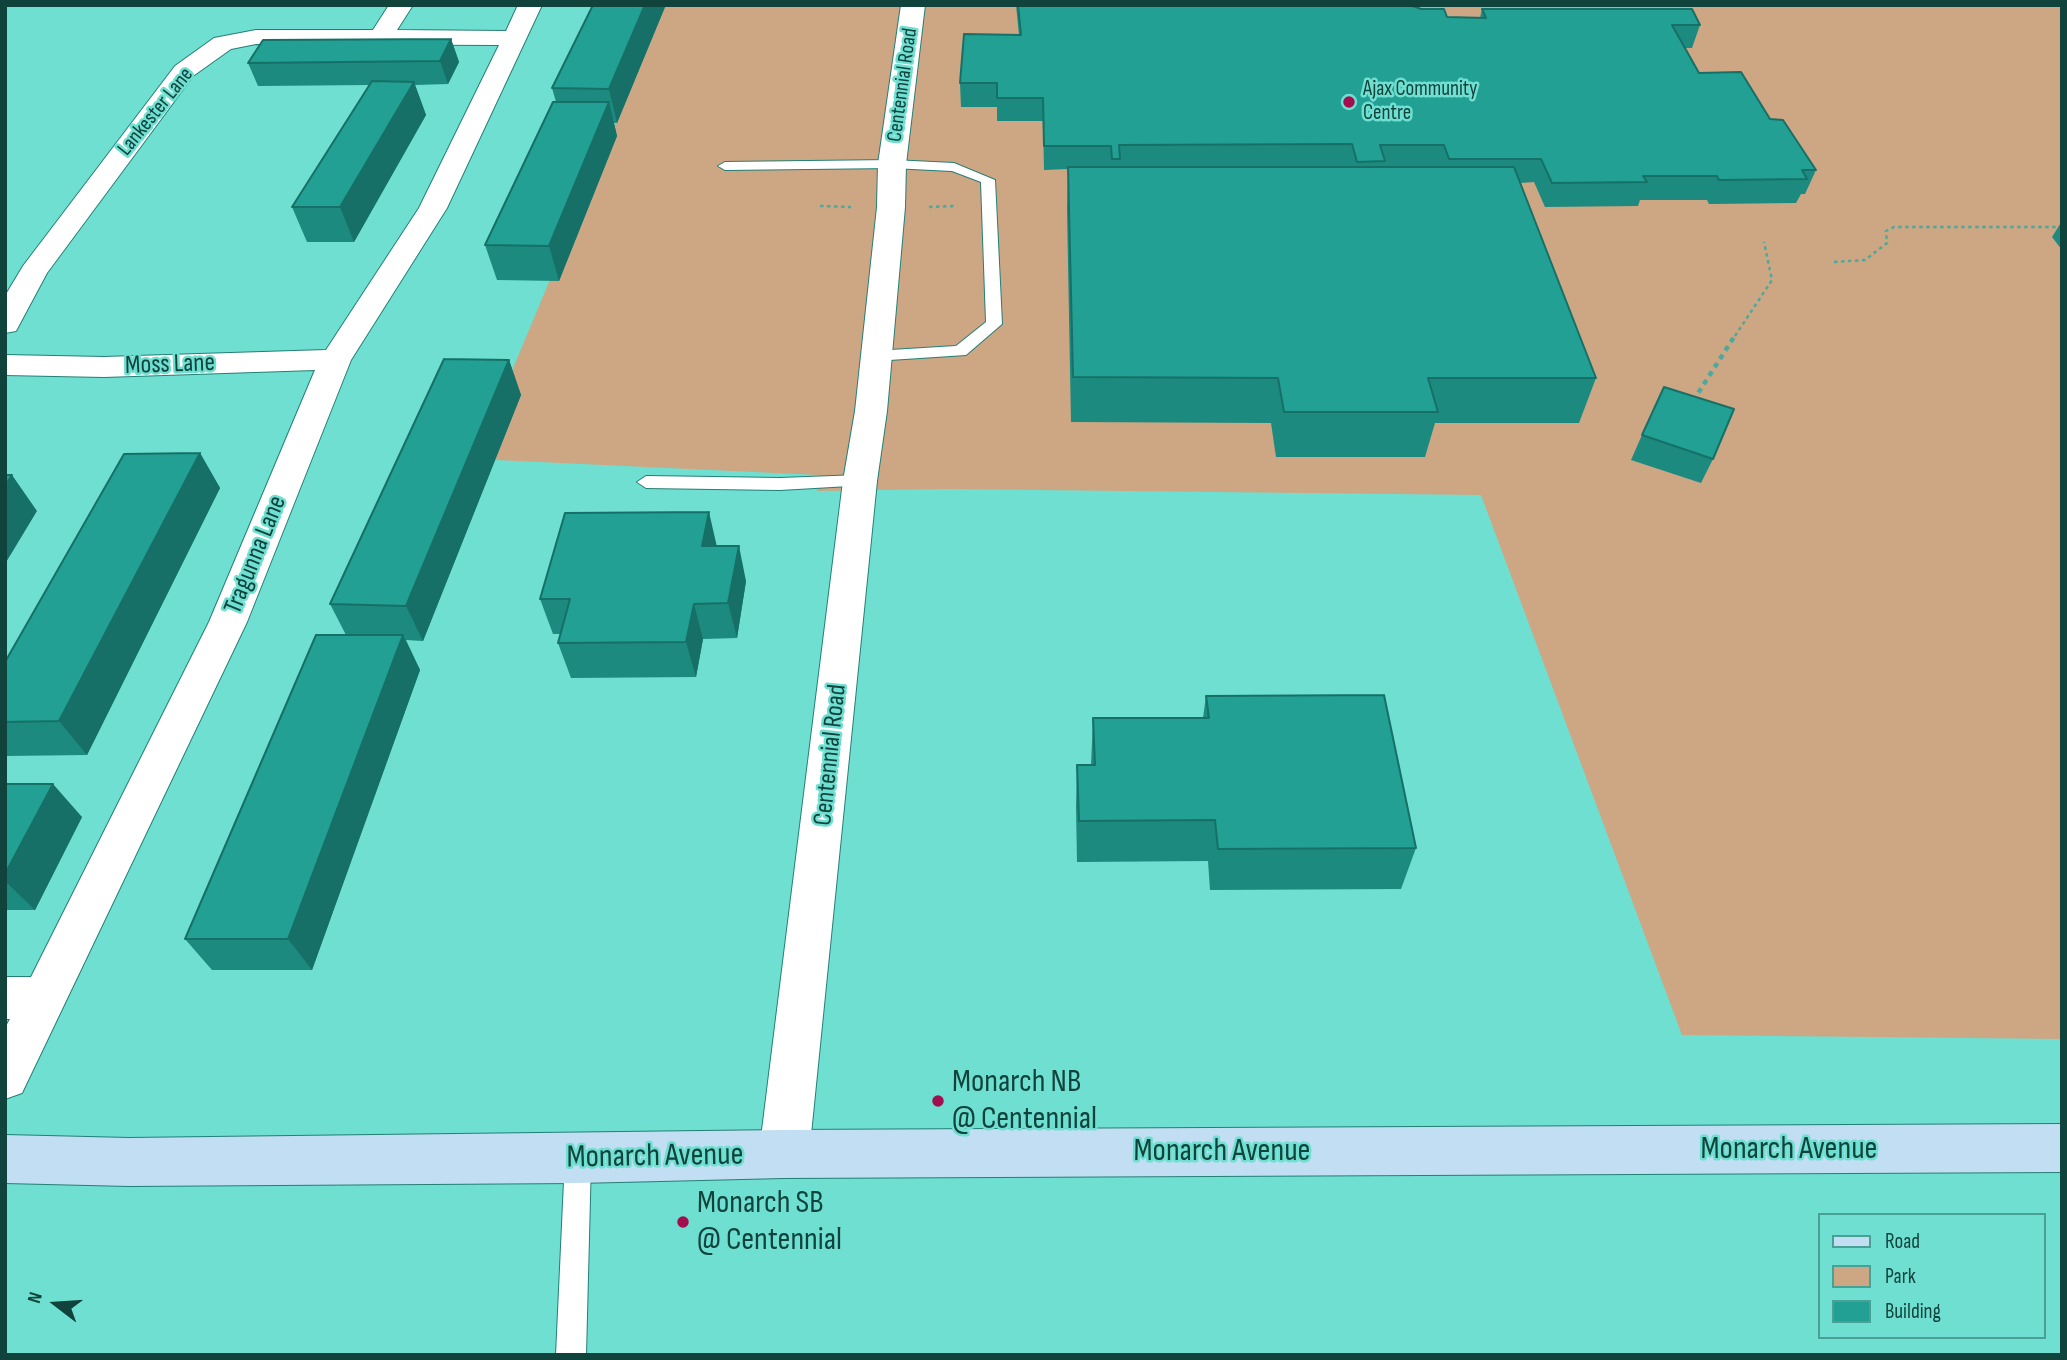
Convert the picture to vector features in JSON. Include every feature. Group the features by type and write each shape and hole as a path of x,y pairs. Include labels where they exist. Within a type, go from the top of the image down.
{"street":[{"path":"381,37 401,5"},
{"name":"Tragunna Lane","path":"5,1077 25,998 229,622 335,360 433,208 530,5"},
{"name":"Centennial Road","path":"784,1154 860,481 871,411 874,356 891,207 892,164 913,5"},
{"name":"Lankester Lane","path":"5,324 33,272 184,71 223,43 256,37 513,38"},
{"name":"Moss Lane","path":"5,365 103,367 335,360"},
{"name":"Monarch Avenue","path":"5,1159 143,1162 578,1159 784,1154 2062,1148"}],"lane":[{"path":"725,166 892,164"},
{"name":"Centennial Road","path":"874,356 960,351 994,324 988,180 954,167 892,164"},
{"path":"646,482 780,484 860,481"},
{"path":"571,1355 578,1159"}],"path":[{"path":"1834,262 1865,260 1887,243 1886,231 1894,227 2062,227"},
{"path":"1687,411 1772,280 1764,243"}],"green space":[{"path":"665,5 2062,5 2062,1039 1682,1035 1481,495 948,489 817,491 818,475 475,459"}],"building":[{"path":"593,5 645,5 609,89 552,88"},
{"name":"Ajax Community Centre","path":"1018,5 1410,5 1421,9 1444,9 1447,17 1486,18 1482,9 1692,9 1700,25 1672,25 1699,73 1741,72 1770,119 1783,120 1816,170 1802,170 1807,179 1719,180 1717,176 1643,176 1647,182 1552,183 1541,159 1449,159 1444,145 1380,145 1385,161 1357,162 1352,144 1119,145 1120,159 1112,159 1111,146 1044,146 1043,98 997,98 997,83 960,83 964,34 1021,35"},
{"path":"451,39 440,61 248,63 263,40"},
{"path":"372,81 414,82 340,207 292,207"},
{"path":"553,102 609,102 549,246 485,245"},
{"path":"1068,167 1514,167 1596,378 1428,378 1438,412 1284,412 1278,378 1073,377"},
{"path":"444,359 509,360 406,606 330,604"},
{"path":"1664,387 1734,409 1713,459 1642,435"},
{"path":"200,453 59,721 5,722 5,662 124,454"},
{"path":"5,475 12,475 5,486"},
{"path":"709,512 702,546 739,546 728,603 694,604 686,642 558,643 570,599 540,599 565,513"},
{"path":"316,635 403,635 288,939 185,939"},
{"path":"1384,695 1416,848 1218,849 1215,820 1079,821 1077,765 1095,765 1093,718 1209,718 1206,696"},
{"path":"5,784 53,784 5,874"}],"place":[{"name":"Ajax Community Centre","path":"1349,102"},
{"name":"Monarch NB @ Centennial","path":"938,1101"},
{"name":"Monarch SB @ Centennial","path":"683,1222"}]}
